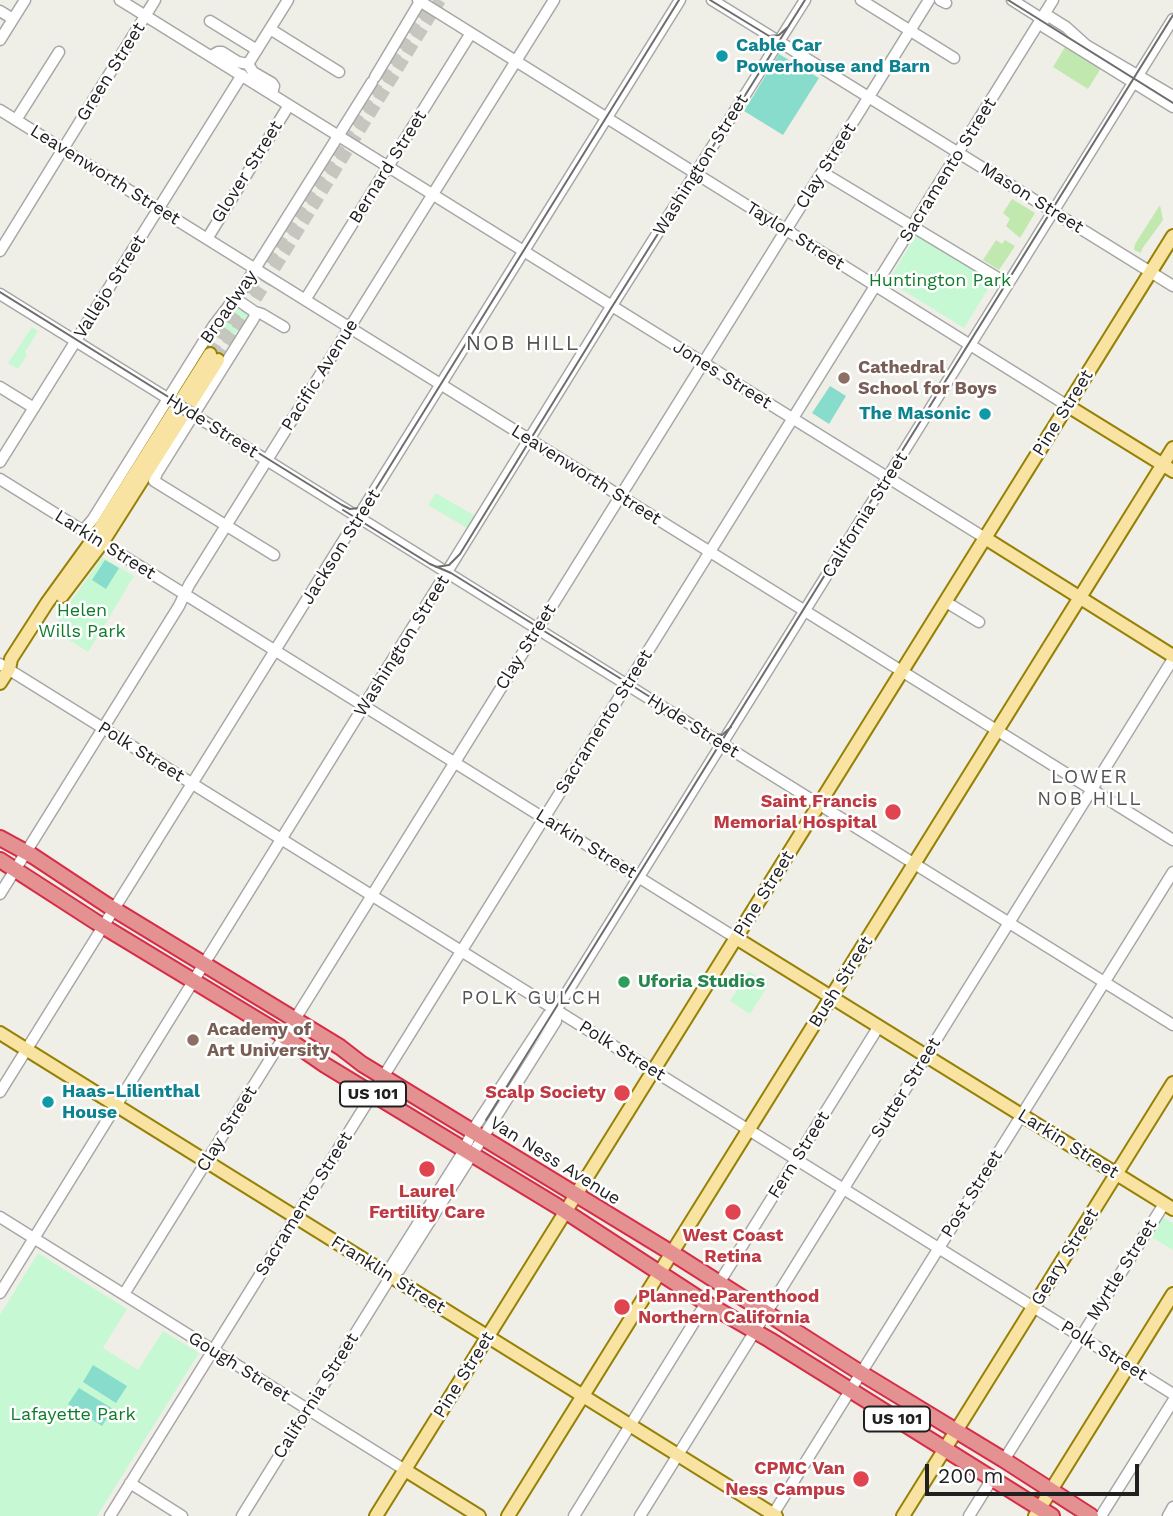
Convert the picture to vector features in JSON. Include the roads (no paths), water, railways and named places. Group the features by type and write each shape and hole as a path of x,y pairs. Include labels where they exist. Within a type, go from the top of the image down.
{"highway":[{"name":"Van Ness Avenue","path":"0,838 1052,1489 1091,1516"},
{"name":"US 101","path":"0,860 285,1037 325,1065 565,1212 706,1303 850,1390 1042,1513"}],"main road":[{"name":"Pine Street","path":"376,1516 1173,236"},
{"name":"Broadway","path":"0,683 4,667 214,357"},
{"name":"Taylor Street","path":"1068,405 1168,468"},
{"name":"Bush Street","path":"508,1516 1080,597 1168,468 1173,447"},
{"name":"Jones Street","path":"985,538 1173,657"},
{"name":"Larkin Street","path":"736,938 1168,1207"},
{"name":"Franklin Street","path":"0,1033 774,1515"},
{"name":"Geary Street","path":"903,1516 1173,1083"},
{"path":"1042,1513 1052,1489 1173,1294"},
{"name":"Gough Street","path":"405,1470 479,1516"}],"street":[{"path":"0,40 25,0"},
{"name":"Jones Street","path":"120,0 985,538"},
{"name":"Green Street","path":"0,251 155,0"},
{"path":"248,64 288,0"},
{"name":"Taylor Street","path":"420,0 1068,405"},
{"name":"Broadway","path":"93,537 214,325 236,299 374,80 420,0"},
{"name":"Pacific Avenue","path":"0,894 554,0"},
{"name":"Jackson Street","path":"0,1092 680,0"},
{"name":"Mason Street","path":"712,0 1173,286"},
{"name":"Washington Street","path":"0,1293 529,439 805,0"},
{"path":"861,0 954,58"},
{"name":"Clay Street","path":"124,1294 929,0"},
{"path":"1012,0 1042,19 1050,18 1066,27 1086,45 1136,78 1173,107"},
{"name":"Sacramento Street","path":"110,1516 1053,0"},
{"path":"0,11 13,19"},
{"name":"California Street","path":"242,1516 391,1276 392,1265 468,1152 548,1015 556,1010 1173,19"},
{"path":"210,21 257,50"},
{"path":"270,29 339,72"},
{"name":"Bernard Street","path":"305,300 471,33"},
{"path":"16,120 59,52"},
{"name":"Jones Street","path":"211,56 222,52 238,62 248,64 253,72 272,83 272,94"},
{"name":"Vallejo Street","path":"0,462 242,75"},
{"path":"1136,78 1173,96"},
{"name":"Glover Street","path":"207,239 289,105"},
{"name":"Leavenworth Street","path":"0,110 1173,840"},
{"path":"822,172 1008,284"},
{"name":"Hyde Street","path":"0,294 1173,1025"},
{"path":"236,299 285,327"},
{"name":"Broadway","path":"225,527 154,481 192,414 254,318 255,312"},
{"path":"0,387 34,408"},
{"name":"Larkin Street","path":"0,479 736,938"},
{"path":"225,527 274,555"},
{"path":"946,602 979,622"},
{"name":"Sutter Street","path":"640,1516 1173,657"},
{"name":"Polk Street","path":"4,667 1173,1394"},
{"name":"Post Street","path":"774,1515 1173,872"},
{"name":"Fern Street","path":"719,1283 879,1026"},
{"name":"Myrtle Street","path":"1004,1460 1081,1337 1168,1207"},
{"name":"Gough Street","path":"0,1217 405,1470"},
{"path":"574,1516 706,1303"},
{"path":"1101,1516 1173,1401"},
{"path":"969,1516 992,1479"},
{"path":"130,1483 183,1516"},
{"path":"1168,1516 1173,1507"}],"tunnel":[{"path":"210,354 429,0"},
{"path":"218,360 440,0"}],"tram line":[{"path":"0,292 342,505 350,509 359,508 369,500 679,0"},
{"path":"710,0 769,36 779,35 788,27"},
{"path":"436,567 449,565 460,554 805,0"},
{"path":"1008,0 1173,103"},
{"path":"486,1120 1173,15"},
{"path":"343,510 430,564 451,573 708,733 722,735 731,727"}],"place":[{"name":"Cable Car Powerhouse and Barn","path":"722,56"},
{"name":"Cathedral School for Boys","path":"844,378"},
{"name":"The Masonic","path":"985,414"},
{"name":"Saint Francis Memorial Hospital","path":"893,812"},
{"name":"Uforia Studios","path":"624,982"},
{"name":"Academy of Art University","path":"193,1040"},
{"name":"Scalp Society","path":"622,1093"},
{"name":"Haas-Lilienthal House","path":"48,1102"},
{"name":"Laurel Fertility Care","path":"427,1169"},
{"name":"West Coast Retina","path":"733,1212"},
{"name":"Planned Parenthood Northern California","path":"622,1307"},
{"name":"CPMC Van Ness Campus","path":"861,1479"}],"district":[{"name":"NOB HILL","path":"523,344"},
{"name":"LOWER NOB HILL","path":"1090,788"},
{"name":"POLK GULCH","path":"532,998"}],"park label":[{"name":"Huntington Park","path":"940,281"},
{"name":"Helen Wills Park","path":"82,621"},
{"name":"Lafayette Park","path":"73,1415"}]}
